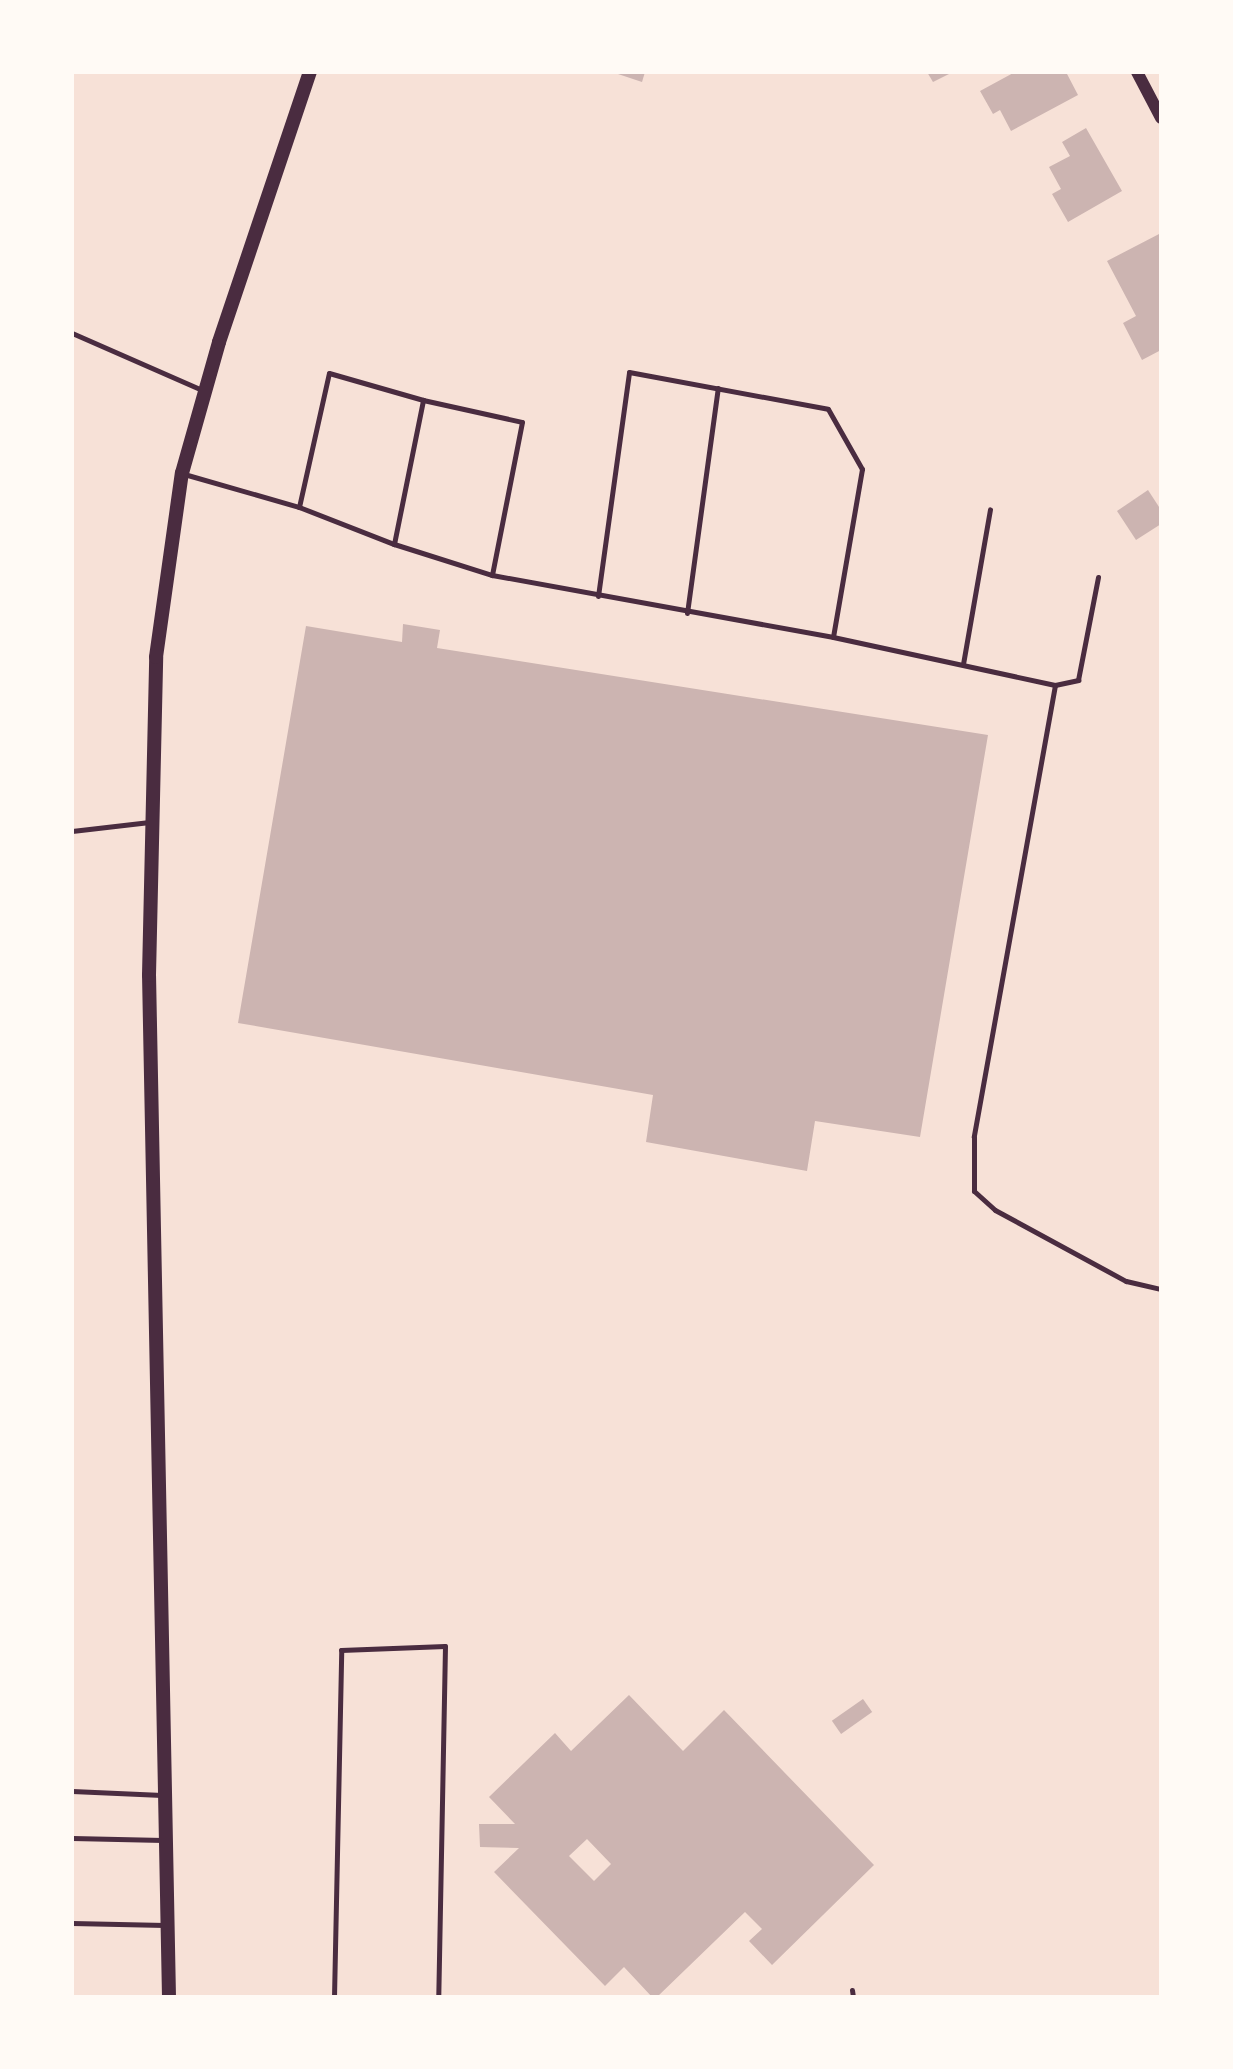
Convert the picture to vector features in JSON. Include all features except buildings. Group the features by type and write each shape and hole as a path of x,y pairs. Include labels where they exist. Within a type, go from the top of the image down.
{"main road":[{"path":"169,1997 149,822 156,657 182,473 205,391 310,72"}],"street":[{"path":"1139,72 1161,118"}],"lane":[{"path":"72,333 205,391"},
{"path":"598,596 629,372 828,409 862,469 833,638"},
{"path":"299,507 329,373 423,400 522,422 492,575"},
{"path":"687,613 718,388"},
{"path":"394,544 423,400"},
{"path":"182,473 299,507 394,544 492,575 833,638 1055,685 1078,680 1098,577"},
{"path":"963,664 990,509"},
{"path":"1055,685 974,1137 974,1191 995,1210 1126,1281 1161,1289"},
{"path":"72,831 149,822"},
{"path":"334,1997 341,1650 444,1646 438,1997"},
{"path":"72,1791 165,1795"},
{"path":"72,1838 167,1840"},
{"path":"72,1923 168,1925"},
{"path":"852,1990 853,1997"}]}
